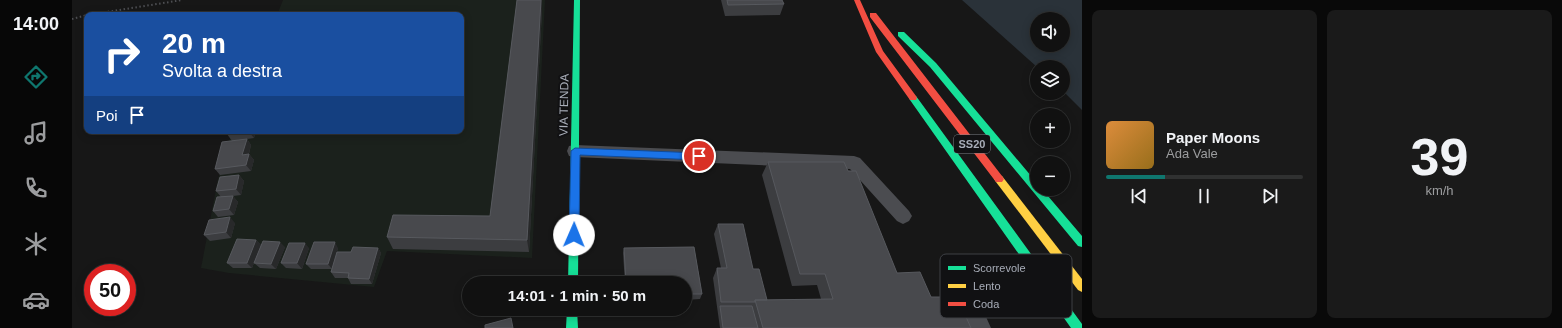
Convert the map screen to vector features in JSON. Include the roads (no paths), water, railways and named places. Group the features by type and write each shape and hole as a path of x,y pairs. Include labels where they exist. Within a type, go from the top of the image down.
{"main road":[{"name":"VIA TENDA","path":"573,276 577,0"},
{"path":"857,0 880,52 1025,254"},
{"name":"SS20","path":"861,0 1057,254"},
{"path":"865,0 933,65 1082,243"},
{"name":"SS20","path":"1072,274 1082,287"},
{"path":"572,316 572,328"},
{"path":"1071,318 1078,328"}],"lane":[{"path":"575,151 854,163 903,216"},
{"path":"976,318 981,328"}]}
